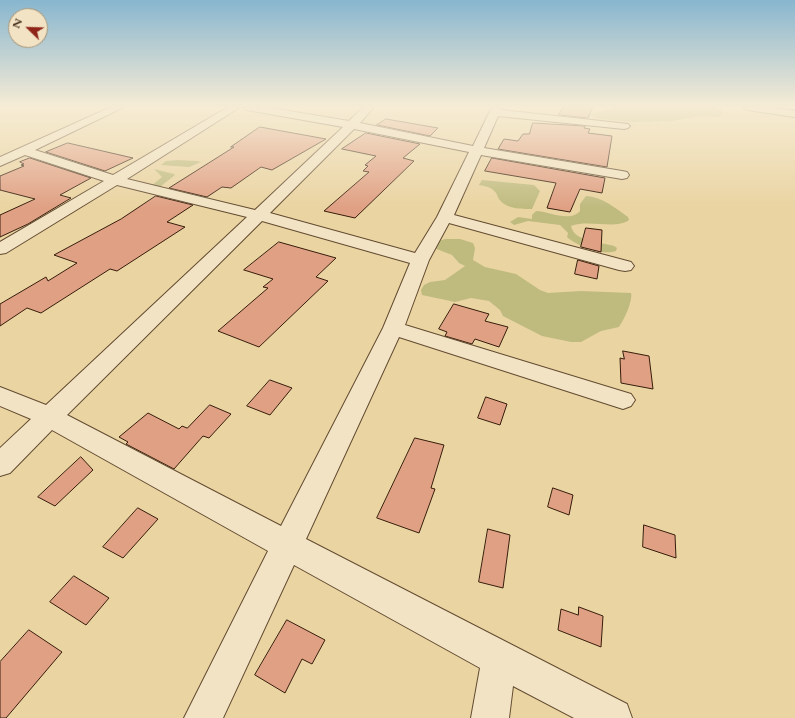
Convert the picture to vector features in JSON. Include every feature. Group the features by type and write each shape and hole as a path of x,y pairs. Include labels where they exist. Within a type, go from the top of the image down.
{"street":[{"path":"0,162 47,141"},
{"path":"0,250 180,141"},
{"path":"0,465 336,141"},
{"path":"429,141 622,176"},
{"path":"203,718 393,328 420,260 445,217 481,141"},
{"path":"24,151 115,180 258,216 420,260"},
{"path":"445,217 625,266"},
{"path":"393,328 624,400"},
{"path":"0,396 49,417 499,659 613,718"},
{"path":"490,718 499,659"}],"shaded area":[{"path":"178,160 201,162 189,167 161,165 166,161"},
{"path":"154,169 175,175 161,186 151,186 162,177"},
{"path":"482,180 534,185 540,191 532,209 514,208 502,202 492,189 479,185"},
{"path":"586,196 598,198 628,217 629,220 617,224 578,224 571,226 573,231 582,238 614,246 617,248 616,251 604,252 583,247 567,237 568,233 560,225 528,221 514,225 510,222 518,217 532,219 532,215 536,211 559,216 570,216 580,211 580,204"},
{"path":"445,239 460,239 473,243 475,248 473,260 485,267 516,274 540,290 548,293 581,291 631,293 631,301 628,310 619,327 601,331 581,342 571,342 542,336 503,316 500,310 489,301 471,298 455,302 422,295 421,290 424,285 430,282 445,280 465,266 459,263 452,255 434,248 439,241"}],"building":[{"path":"240,141 323,141 272,170 261,167 231,188 222,187 207,197 169,188 234,147 231,147"},
{"path":"355,141 403,141 420,144 403,158 414,161 355,218 324,211 369,172 363,171 368,166 365,165 376,156 342,149"},
{"path":"503,141 611,141 607,167 498,149"},
{"path":"68,143 133,158 105,171 46,152"},
{"path":"30,158 91,178 60,195 71,198 28,224 0,237 0,215 35,199 0,190 0,176 24,166 21,165 24,164 20,162"},
{"path":"492,158 605,178 602,193 580,189 570,212 547,208 556,183 485,171"},
{"path":"156,196 193,205 167,222 185,227 117,271 110,269 41,313 27,308 0,326 0,304 46,277 48,281 77,263 54,255 121,219"},
{"path":"586,228 602,230 601,252 581,247"},
{"path":"279,242 336,258 316,277 328,281 259,347 218,331 268,288 263,287 273,279 244,270"},
{"path":"578,260 599,266 597,279 575,274"},
{"path":"454,304 489,314 485,321 508,327 499,347 475,339 472,344 445,336 447,332 439,329"},
{"path":"623,351 649,356 653,389 621,383 620,358 624,359"},
{"path":"270,380 292,388 270,415 247,406"},
{"path":"486,397 507,404 500,425 478,418"},
{"path":"210,405 231,414 209,438 203,436 174,469 126,444 128,442 119,437 148,413 179,429 182,426 187,428"},
{"path":"415,438 444,445 431,488 435,489 419,533 377,518"},
{"path":"81,457 93,470 55,506 38,497"},
{"path":"553,488 573,495 569,515 548,507"},
{"path":"138,508 158,519 123,558 103,547"},
{"path":"644,525 675,535 676,558 643,547"},
{"path":"488,529 510,535 503,588 479,582"},
{"path":"74,576 109,598 86,625 50,602"},
{"path":"579,607 603,616 601,647 558,630 561,609 578,615"},
{"path":"287,620 325,640 312,664 302,659 285,693 255,675"},
{"path":"29,630 62,652 6,718 0,718 0,662"}]}
